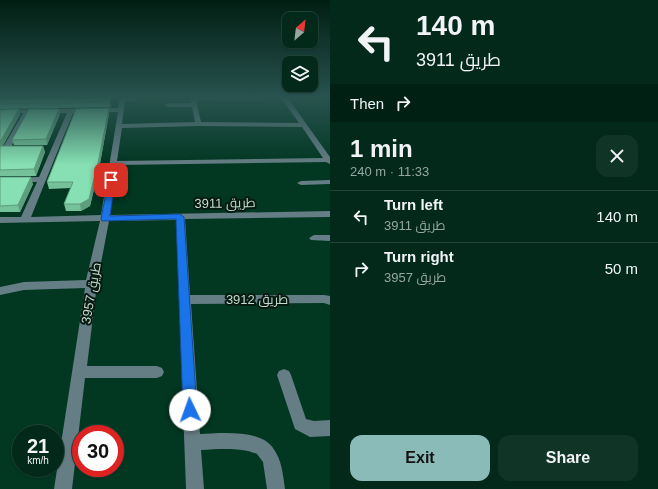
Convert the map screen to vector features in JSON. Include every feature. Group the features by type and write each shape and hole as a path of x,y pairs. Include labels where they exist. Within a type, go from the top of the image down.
{"street":[{"path":"6,149 23,120"},
{"path":"25,219 42,179 52,148 66,120"},
{"name":"طريق 3957","path":"63,489 91,284 105,219 119,120"},
{"path":"197,120 198,124"},
{"path":"300,120 330,161"},
{"path":"119,126 198,124 304,125"},
{"path":"114,165 330,161"},
{"path":"0,180 42,179"},
{"path":"301,183 330,182"},
{"name":"طريق 3911","path":"0,220 330,214"},
{"path":"180,217 195,489"},
{"path":"314,238 330,238"},
{"path":"0,291 24,286 91,284"},
{"name":"طريق 3912","path":"184,300 324,299 330,301"},
{"path":"79,372 157,372"},
{"path":"284,375 302,427 306,429 330,428"},
{"path":"192,442 248,443 262,447 268,454 271,462 276,489"}],"building":[{"path":"0,120 13,120 1,140"},
{"path":"23,120 54,120 46,139 12,140"},
{"path":"72,120 107,120 89,199 80,204 64,204 73,182 47,182"},
{"path":"0,146 43,146 34,169 0,170"},
{"path":"0,177 31,177 18,205 0,206"}],"route":[{"path":"111,180 105,219 180,217 190,410"}]}
